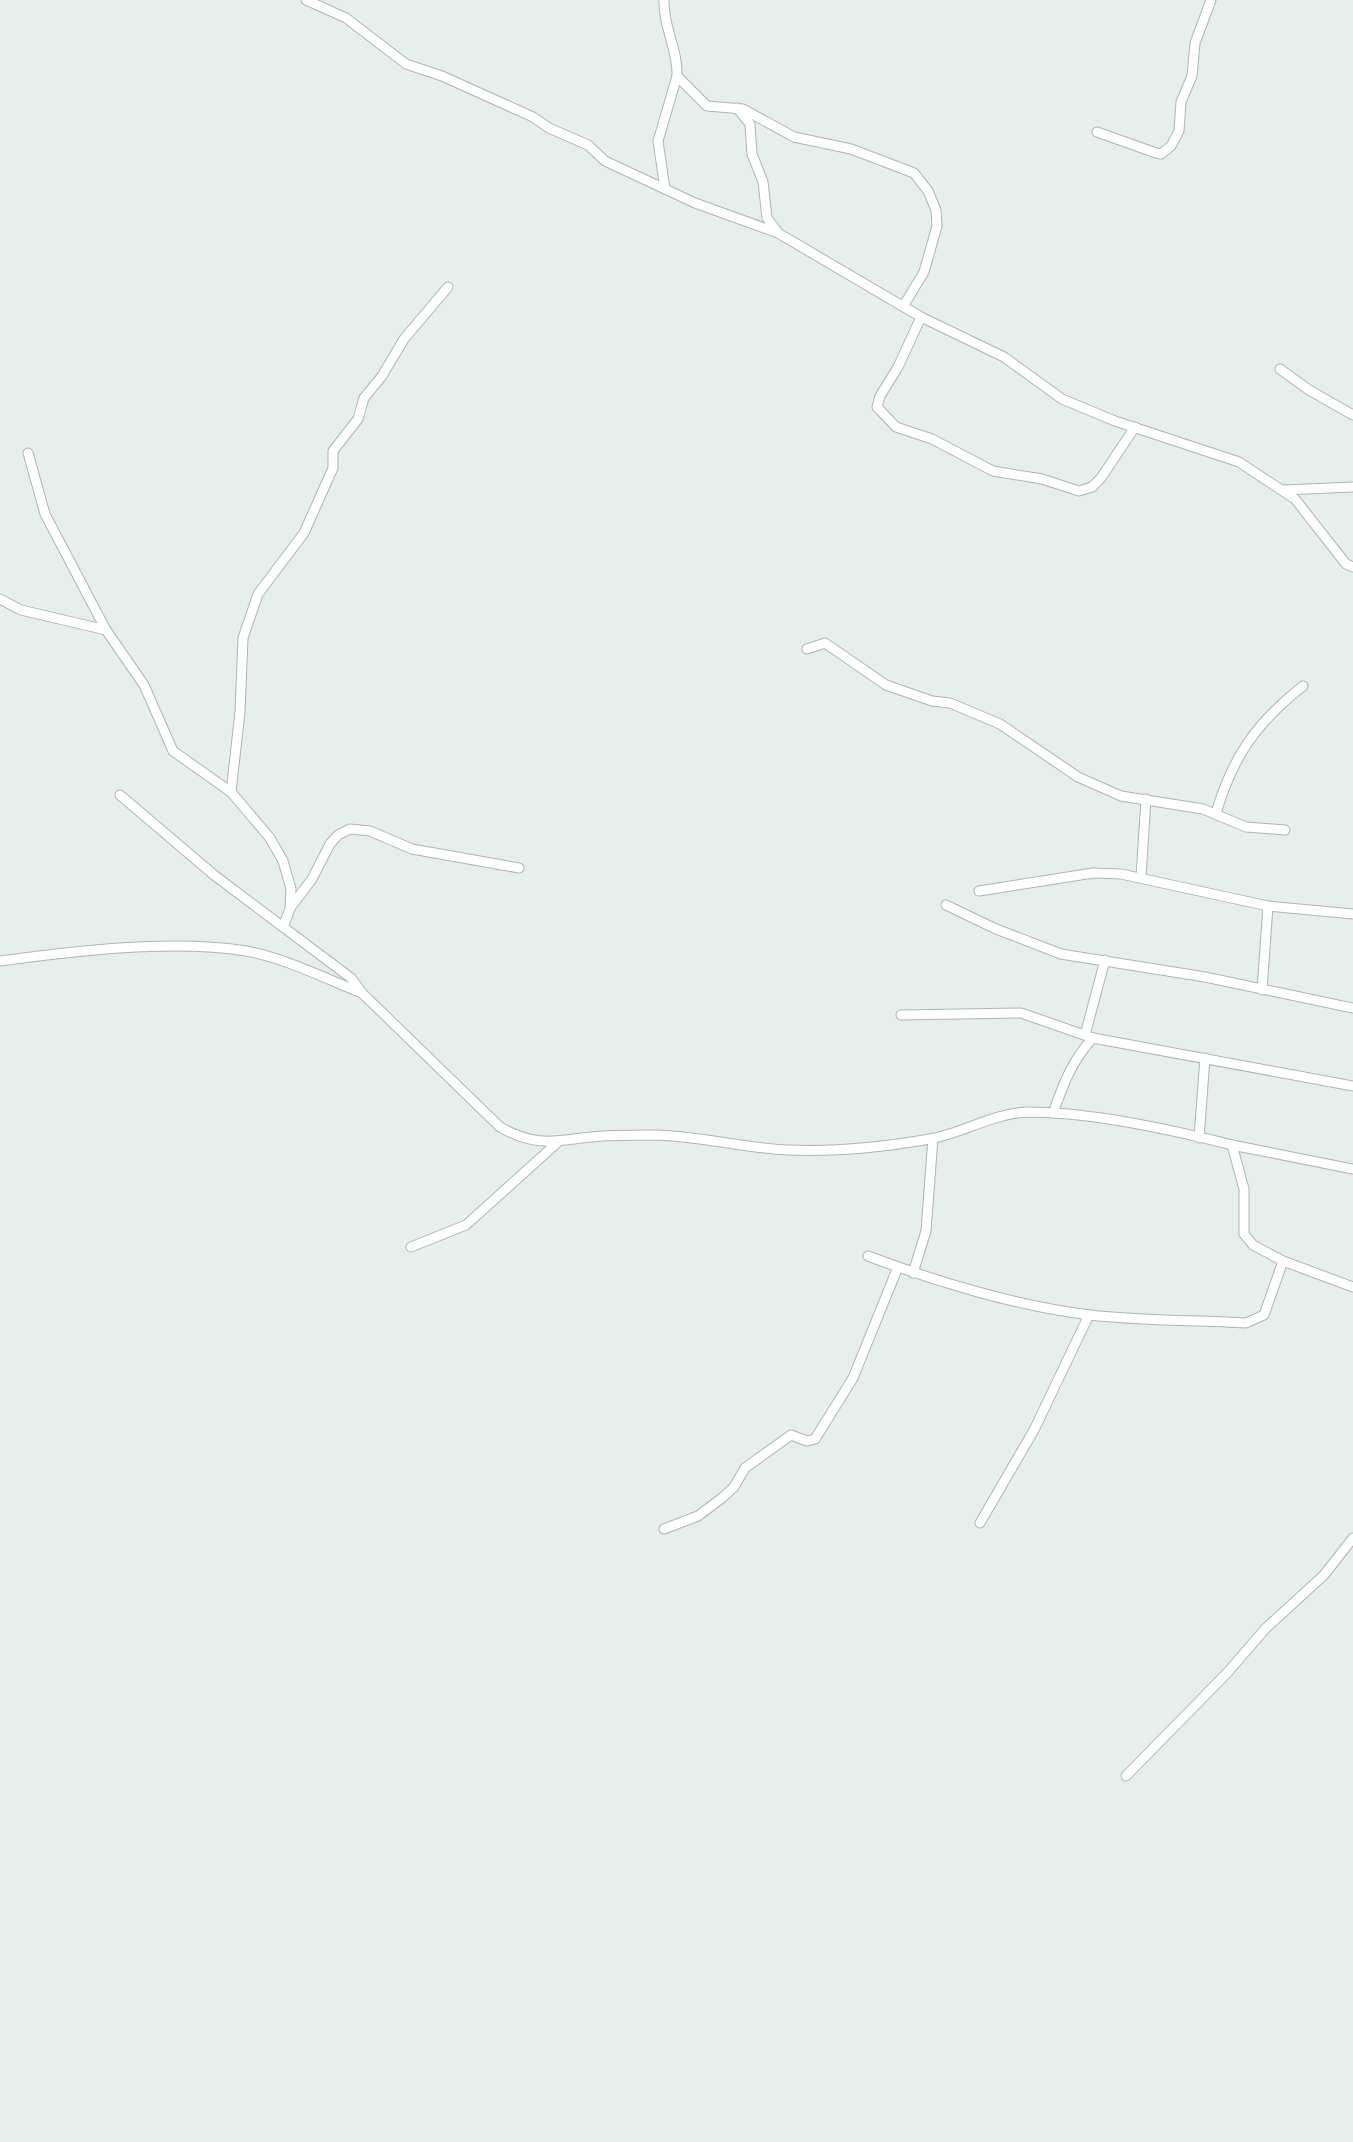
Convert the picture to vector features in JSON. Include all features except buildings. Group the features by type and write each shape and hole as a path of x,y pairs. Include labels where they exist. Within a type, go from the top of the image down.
{"street":[{"path":"306,0 346,18 406,64 442,76 533,117 549,128 588,145 605,161 665,189 778,233 921,317 1004,357 1062,399 1135,428 1239,462 1295,499 1346,564 1353,567"},
{"path":"664,0 666,27 678,57 677,76 659,141 665,189"},
{"path":"1097,132 1161,154 1171,146 1179,131 1181,102 1192,76 1195,43 1211,0"},
{"path":"677,76 707,106 737,108 794,137 840,146 902,166 921,181 936,210 937,226 924,272 904,305"},
{"path":"737,108 750,124 752,154 763,182 767,218 778,233"},
{"path":"231,792 240,712 243,638 258,594 304,533 333,468 333,451 358,419 364,398 382,376 404,339 448,288"},
{"path":"921,317 877,407 896,428 932,439 993,471 1042,479 1079,491 1092,487 1101,478 1135,428"},
{"path":"1280,369 1309,390 1353,415"},
{"path":"28,453 46,514 106,630 144,685 173,751 231,792 270,838 290,880 290,909"},
{"path":"1280,490 1353,487"},
{"path":"0,599 21,610 106,630"},
{"path":"807,649 825,643 886,685 971,711 1000,724 1078,777 1121,796 1216,813 1226,820 1246,827 1285,830"},
{"path":"1216,813 1227,776 1244,746 1261,722 1303,686"},
{"path":"120,795 214,875 336,965 500,1126 519,1138 557,1143 601,1136 666,1136 788,1150 845,1149 933,1138 990,1119 1024,1112 1053,1113 1199,1138 1353,1169"},
{"path":"1141,877 1146,799"},
{"path":"283,927 290,909 312,879 330,844 350,830 369,831 412,849 519,867"},
{"path":"979,891 1093,873 1141,877 1268,906 1353,914"},
{"path":"946,905 996,929 1061,954 1105,960 1353,1008"},
{"path":"1262,990 1268,906"},
{"path":"0,961 130,949 246,951 289,964 362,993"},
{"path":"1053,1113 1068,1072 1089,1037 1105,960"},
{"path":"901,1015 1021,1013 1089,1037 1353,1086"},
{"path":"1199,1138 1205,1058"},
{"path":"913,1273 926,1231 933,1138"},
{"path":"411,1247 466,1225 557,1143"},
{"path":"1232,1145 1244,1189 1244,1234 1253,1245 1283,1261 1353,1287"},
{"path":"868,1256 913,1273 1089,1315 1246,1323 1257,1320 1266,1310 1283,1261"},
{"path":"664,1529 698,1516 734,1487 745,1468 791,1435 807,1441 815,1439 852,1378 898,1267"},
{"path":"980,1523 1034,1430 1089,1315"},
{"path":"1126,1776 1227,1674 1282,1611 1324,1575 1353,1538"}]}
